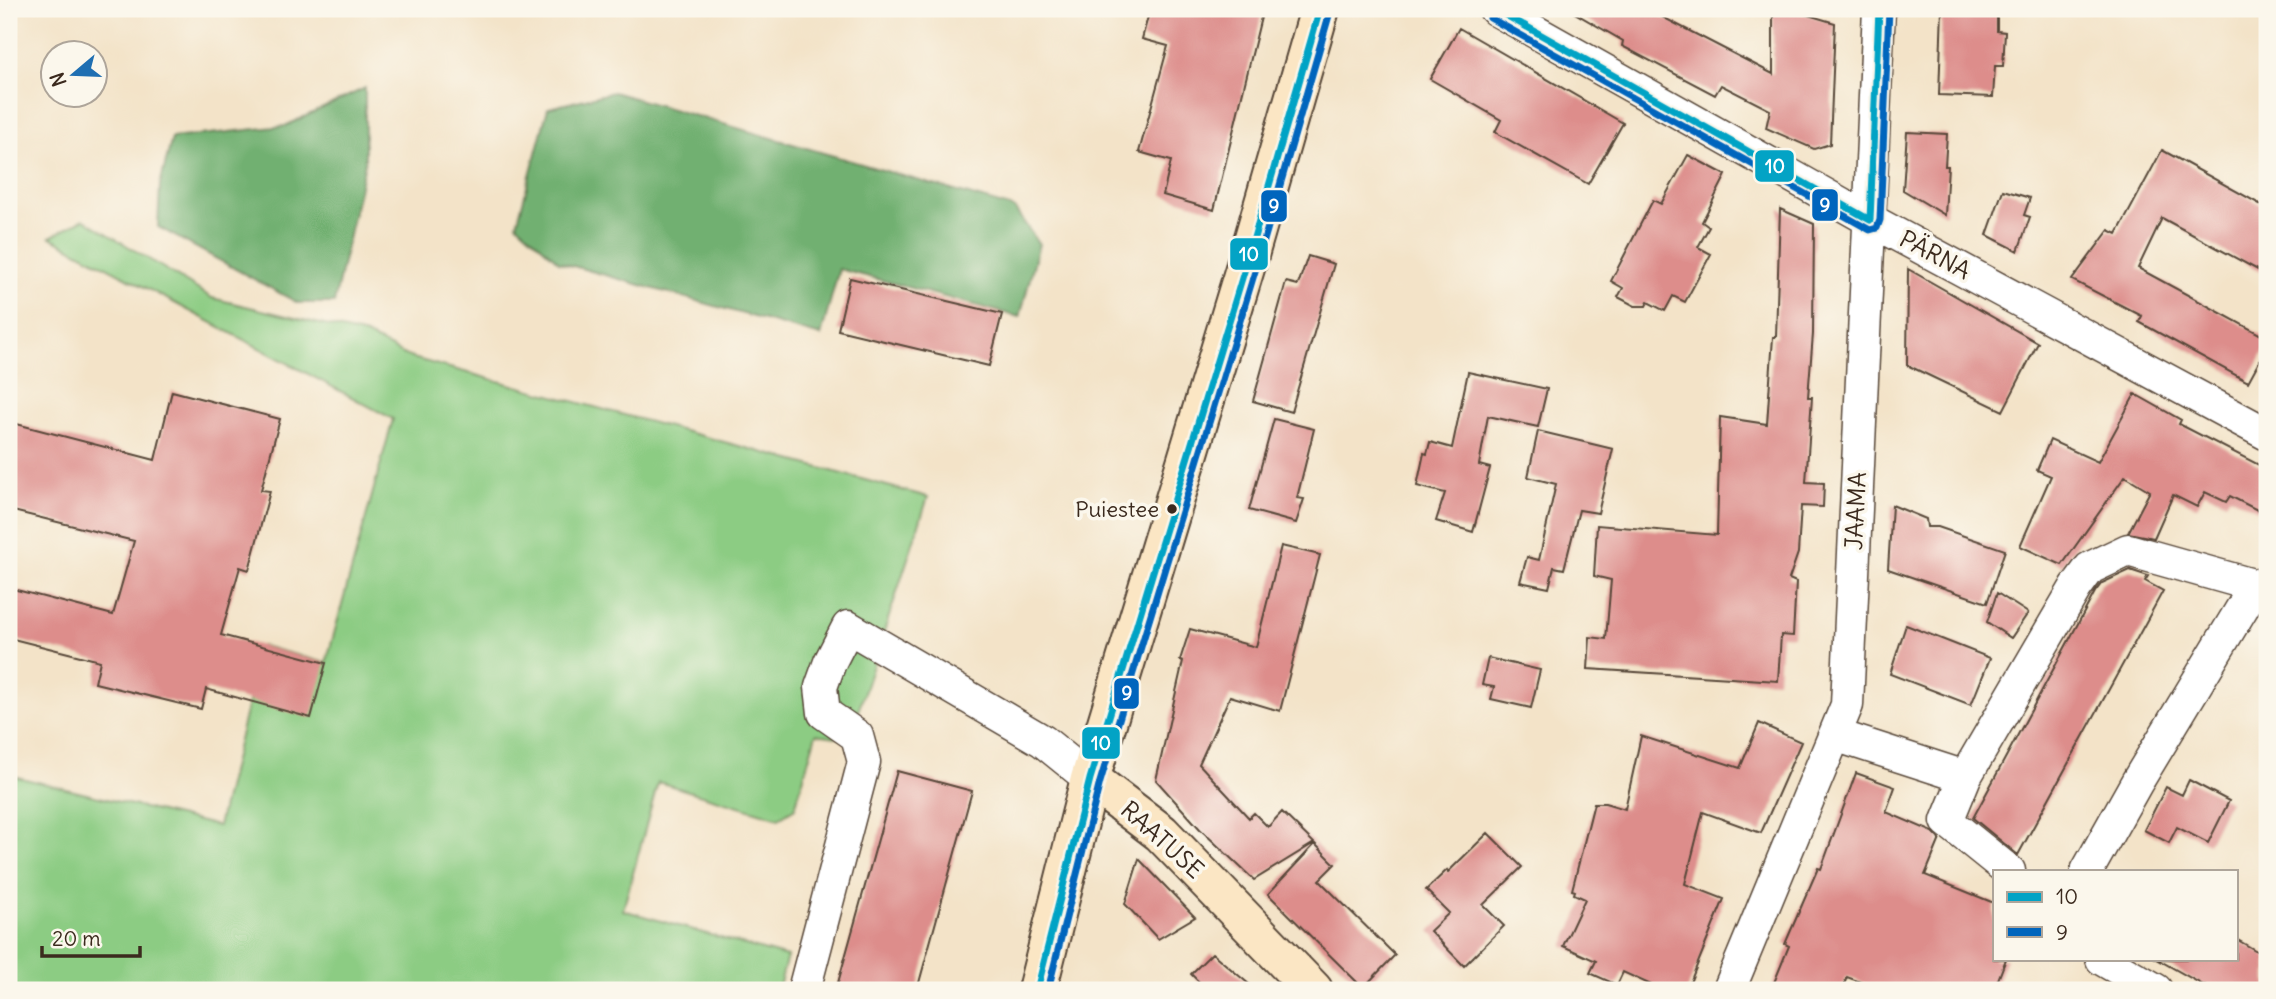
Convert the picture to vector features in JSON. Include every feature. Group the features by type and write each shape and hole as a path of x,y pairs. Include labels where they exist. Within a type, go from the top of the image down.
{"main road":[{"path":"1037,990 1090,779 1249,255 1320,9"},
{"name":"RAATUSE","path":"1090,779 1161,833 1312,990"}],"street":[{"name":"PÄRNA","path":"1495,9 1870,220 2267,434"},
{"name":"JAAMA","path":"1729,990 1847,705 1879,9"},
{"path":"2008,870 1947,821 1965,777 2076,587 2090,568 2128,550 2262,587 2137,782 2088,870"},
{"name":"RAATUSE","path":"804,990 864,762 857,736 824,713 821,687 848,627 1043,741 1090,779"},
{"path":"1835,735 1965,777"},
{"path":"2104,960 2156,990"}],"green space":[{"path":"365,88 365,163 334,303 298,303 158,227 160,185 172,138 285,126"},
{"path":"613,92 1014,208 1039,244 1020,317 839,269 821,336 559,262 517,224 548,108"},
{"path":"84,219 212,298 366,335 409,357 928,497 849,739 816,734 795,808 779,818 658,782 623,910 787,957 778,990 9,990 9,775 218,826 262,646 326,663 393,419 50,237"}],"building":[{"path":"1150,9 1263,9 1214,210 1163,195 1171,161 1139,152 1168,46 1142,39"},
{"path":"1568,9 1647,9 1773,74 1773,9 1788,9 1835,23 1830,144 1814,149 1766,128 1770,110 1721,85 1715,95 1622,46 1623,41"},
{"path":"1942,9 1997,9 1997,31 2005,32 2003,66 1995,66 1993,97 1939,95"},
{"path":"1459,28 1623,123 1588,184 1495,132 1501,120 1430,79"},
{"path":"1907,132 1947,134 1945,215 1903,190"},
{"path":"2162,150 2267,208 2267,275 2162,218 2138,268 2267,338 2267,347 2248,382 2139,322 2142,316 2072,280 2109,230 2117,234"},
{"path":"1688,155 1726,175 1702,222 1709,227 1698,247 1711,254 1685,302 1673,296 1665,311 1648,302 1646,306 1635,306 1618,297 1623,288 1611,281 1653,200 1661,204"},
{"path":"2003,190 2030,198 2024,215 2030,217 2018,251 1987,235"},
{"path":"1780,209 1814,224 1813,334 1808,397 1812,397 1806,482 1824,483 1823,507 1801,506 1798,553 1789,579 1796,582 1793,636 1781,635 1778,681 1588,669 1590,637 1606,639 1611,580 1594,576 1597,525 1717,535 1720,417 1767,424 1773,337 1776,337"},
{"path":"1308,256 1334,264 1291,412 1253,401 1286,282 1298,285"},
{"path":"1908,269 2038,343 2003,411 1907,365"},
{"path":"850,278 1002,314 989,366 838,330"},
{"path":"1468,372 1547,389 1538,427 1488,416 1479,465 1490,468 1473,532 1436,521 1445,493 1417,486 1424,453 1427,454 1430,442 1452,448"},
{"path":"172,391 280,419 261,490 270,491 249,570 240,567 221,635 326,663 311,718 206,689 201,709 95,683 100,661 9,638 9,588 113,615 134,541 9,510 9,422 155,460"},
{"path":"2135,394 2181,420 2179,424 2267,469 2267,515 2230,496 2226,502 2205,492 2197,507 2173,495 2154,538 2128,533 2150,491 2125,476 2062,565 2020,546 2051,476 2037,470 2050,440 2098,462"},
{"path":"1274,419 1314,429 1297,498 1304,499 1296,523 1249,510"},
{"path":"1538,431 1613,449 1598,513 1579,510 1564,569 1554,567 1549,588 1520,582 1527,557 1539,560 1556,484 1528,477"},
{"path":"1892,505 1926,519 1927,527 1938,527 2005,550 1987,603 1888,569"},
{"path":"1281,546 1320,555 1280,711 1230,696 1199,764 1249,818 1254,813 1268,827 1282,812 1314,843 1254,880 1200,829 1156,780 1183,661 1180,660 1190,629 1256,647"},
{"path":"2130,570 2148,576 2145,581 2163,591 2018,855 1973,818 2095,592 2102,583"},
{"path":"1997,593 2028,613 2011,638 1987,622"},
{"path":"1906,625 1990,658 1971,705 1890,674"},
{"path":"1488,658 1540,670 1531,708 1491,699 1494,687 1482,685"},
{"path":"1759,723 1801,742 1761,833 1703,812 1685,884 1724,899 1687,990 1662,990 1623,972 1617,985 1590,973 1596,961 1563,946 1585,899 1574,894 1575,891 1572,890 1594,803 1625,809 1641,736 1740,768"},
{"path":"897,771 972,791 917,990 836,990"},
{"path":"1856,773 1895,787 1886,812 1933,832 1940,839 1925,875 1993,903 1993,960 2006,960 1994,990 1882,990 1847,977 1842,990 1771,990 1789,946 1785,944 1818,868 1821,869"},
{"path":"2189,780 2229,801 2208,843 2177,827 2169,843 2144,830 2166,787 2182,795"},
{"path":"1488,833 1522,867 1483,905 1504,926 1464,966 1430,931 1449,913 1426,890"},
{"path":"1315,844 1335,864 1319,880 1395,955 1363,988 1268,894"},
{"path":"1139,859 1195,917 1158,939 1125,904"},
{"path":"2238,940 2267,957 2267,990 2212,990 2159,960 2238,960"},
{"path":"1212,953 1256,990 1207,990 1191,974"}],"transit line":[{"name":"10","path":"1037,990 1090,779 1249,255 1320,9"},
{"name":"10","path":"1495,9 1870,220 1879,9"},
{"name":"9","path":"1490,18 1870,230 1877,228 1880,220 1889,9"},
{"name":"9","path":"1048,990 1100,782 1259,258 1330,12"}],"place":[{"name":"Puiestee","path":"1172,509"}]}
